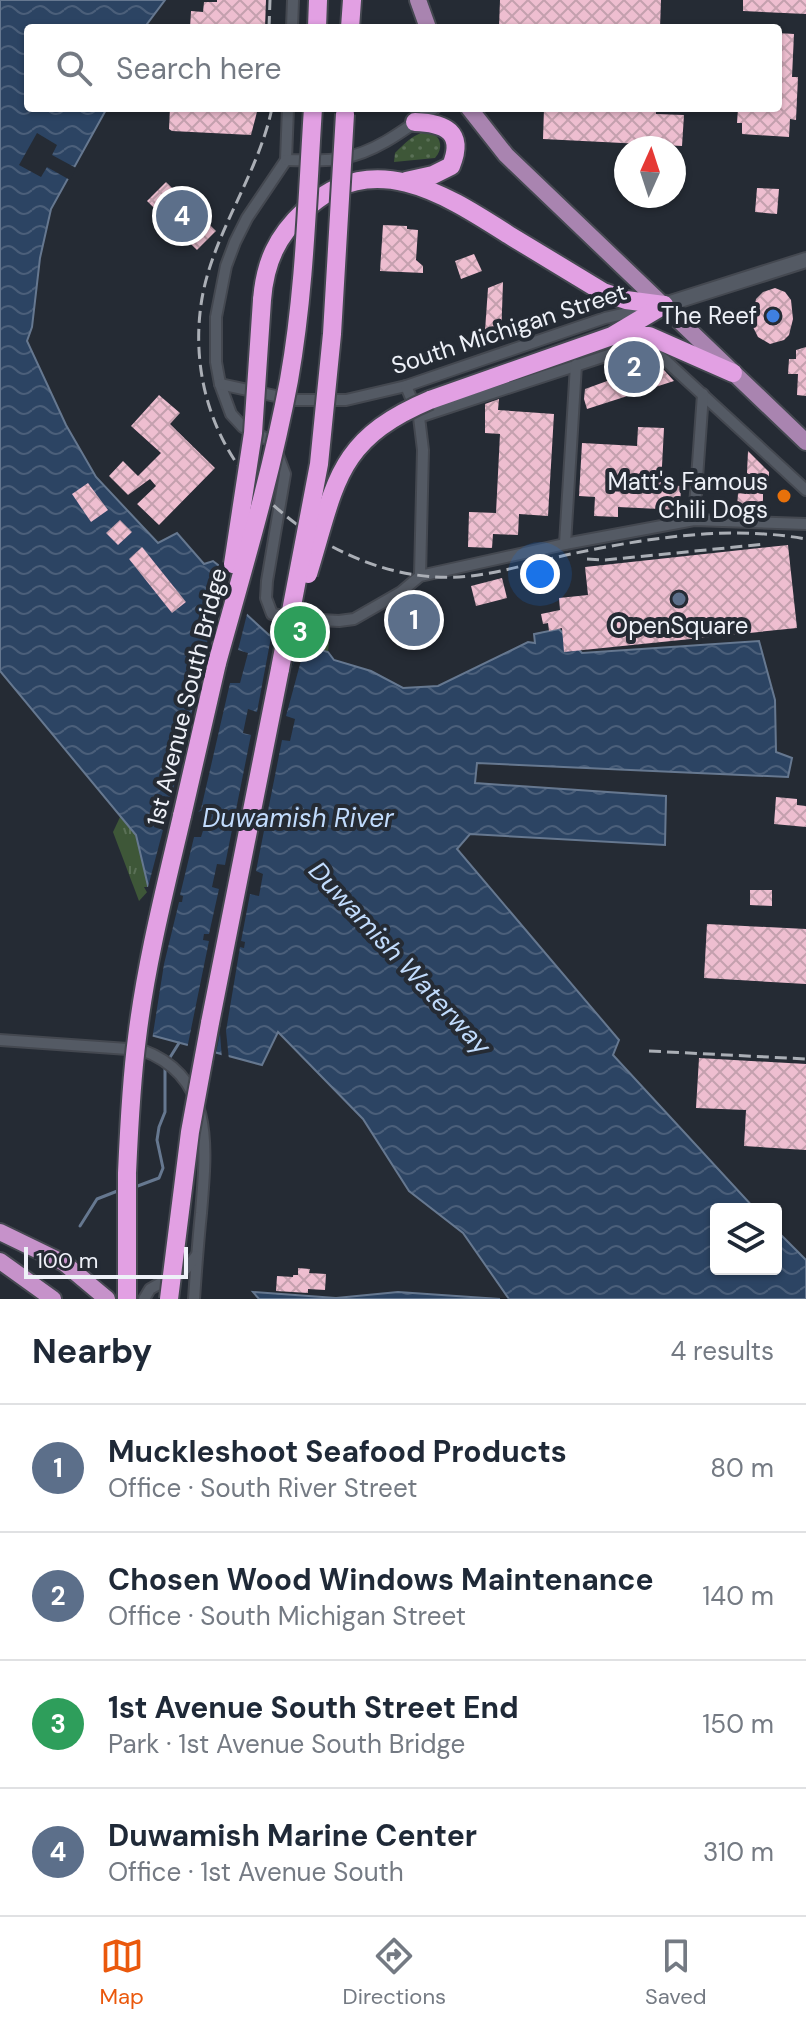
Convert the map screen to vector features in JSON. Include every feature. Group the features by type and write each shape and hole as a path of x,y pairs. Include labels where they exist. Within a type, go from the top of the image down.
{"highway":[{"path":"317,24 318,0"},
{"path":"350,24 352,0"},
{"name":"1st Avenue South Bridge","path":"127,1299 128,1136 137,1036 160,912 217,663 268,473 288,383 303,269 313,112"},
{"path":"169,1299 190,1132 319,464 332,334 345,112"},
{"path":"405,182 433,175 451,166 455,156 453,137 446,128 438,123 415,122"},
{"path":"217,663 253,433 264,274 281,235 310,205 345,185 383,179 424,187 459,203 603,292 626,300 664,305"},
{"path":"280,669 339,476 349,457 372,432 386,421 430,400 612,336 664,305"},
{"path":"612,336 649,336 733,373"},
{"path":"0,1232 64,1263 107,1299"},
{"path":"3,1264 53,1299"}],"main road":[{"path":"418,0 427,24"},
{"path":"472,112 506,155 806,442"},
{"name":"South Michigan Street","path":"664,305 806,260"}],"street":[{"path":"292,24 293,0"},
{"path":"288,112 286,160 247,218 226,266 216,317 216,362 220,384 236,421 273,442 285,474 267,581 266,598 272,614 302,619 354,619 401,592 420,576 694,520 806,524"},
{"path":"286,160 341,159 362,153 429,112"},
{"name":"South Michigan Street","path":"220,384 294,400 346,400 406,386 605,318 664,305"},
{"path":"419,417 619,349 645,349 665,360 806,490"},
{"path":"565,544 576,365"},
{"path":"406,386 419,417 423,464 420,576"},
{"path":"694,520 703,394"},
{"path":"0,1040 129,1047 163,1060 189,1087 204,1123 207,1149 194,1299"},
{"path":"144,1299 145,1294 159,1282 186,1269 197,1254"}],"green space":[{"path":"429,131 440,143 435,158 394,162 395,153 406,142"},
{"path":"274,617 330,630 328,652 269,635"},
{"path":"121,815 136,835 149,890 139,901 113,832"}],"water":[{"name":"Duwamish River","path":"0,0 165,0 147,24 24,24 24,112 105,112 51,209 40,258 32,327 27,341 66,425 96,477 158,543 177,533 204,564 213,561 218,565 213,587 269,635 328,652 334,660 371,671 403,688 438,686 528,642 535,643 534,634 559,629 582,653 759,641 775,700 776,752 792,758 788,777 477,763 475,783 666,796 665,845 470,834 457,849 619,1040 613,1055 749,1203 710,1203 710,1275 782,1275 782,1236 806,1260 806,1299 509,1299 463,1233 409,1191 363,1119 278,1032 262,1065 132,1030 153,907 136,835 0,671"},
{"path":"253,1292 336,1298 398,1292 500,1299 259,1299"}],"pier":[{"path":"37,133 57,145 52,155 76,168 70,180 47,167 41,177 19,165"},
{"path":"217,585 248,610 238,650 248,653 240,683 230,683 198,812 206,809 212,816 206,821 201,837 194,837 180,895 183,896 182,902 179,902 164,964 152,1040 131,1034 128,1030 149,907 144,887 148,887 163,830 154,827 161,797 170,798 167,815 205,658 198,675 193,669 199,642 207,643"},
{"path":"272,632 299,640 292,669 301,640 306,642 286,716 295,719 290,741 282,740 256,871 263,874 259,896 250,894 241,941 245,942 244,948 240,947 226,1031 229,1060 222,1059 220,1033 215,1057 187,1049 209,941 203,940 204,934 209,934 219,889 212,887 217,864 225,865 251,735 243,733 248,709 257,712"}],"building":[{"path":"266,0 265,24 190,24 191,11 203,12 204,2"},
{"path":"500,0 661,0 660,24 499,24"},
{"path":"743,0 806,0 806,14 743,11"},
{"path":"782,33 794,34 792,77 798,77 796,120 790,119 789,137 742,134 742,123 737,123 738,112 782,112"},
{"path":"170,112 257,112 251,135 169,129"},
{"path":"544,112 656,112 684,115 683,136 614,136 614,143 543,139"},
{"path":"166,182 216,231 197,250 147,201"},
{"path":"757,188 779,189 777,214 755,212"},
{"path":"383,225 407,226 407,229 418,230 416,260 423,266 423,273 380,271"},
{"path":"474,254 482,271 461,279 455,261"},
{"path":"503,282 501,339 484,345 488,288"},
{"name":"The Reef","path":"775,288 785,292 791,300 793,319 789,335 770,344 758,337 753,327 753,313 756,299 763,292"},
{"path":"806,347 806,396 797,395 798,374 788,374 789,359 796,359 796,350"},
{"path":"633,355 643,358 655,373 664,370 674,381 587,409 585,389 621,376 620,360"},
{"path":"159,395 180,413 170,424 215,468 159,525 137,504 156,486 150,479 128,495 109,476 123,461 138,476 161,453 131,426"},
{"path":"499,399 498,410 554,414 548,516 519,514 518,535 493,534 492,548 468,547 469,512 496,513 500,434 485,433 485,404"},
{"path":"638,427 664,428 661,485 681,486 680,510 618,507 618,517 594,516 595,497 579,496 582,443 637,446"},
{"path":"748,451 769,472 768,492 763,487 763,509 737,508 738,493 746,494"},
{"path":"88,483 108,510 91,522 72,494"},
{"path":"120,520 132,532 118,545 106,533"},
{"path":"788,545 797,628 564,652 562,628 549,631 548,623 543,624 541,614 560,610 559,598 588,595 585,567"},
{"path":"142,547 186,602 172,613 129,559"},
{"path":"502,578 507,598 476,606 471,586"},
{"path":"776,797 797,799 797,805 806,806 806,827 774,824"},
{"path":"750,890 772,890 772,906 750,905"},
{"path":"707,924 806,929 806,984 704,978"},
{"path":"699,1058 806,1064 806,1150 744,1146 746,1110 696,1108"},
{"path":"298,1268 310,1269 309,1273 326,1274 325,1290 308,1289 308,1293 276,1291 277,1276 293,1277 298,1275"}],"waterway":[{"path":"169,1059 179,1043"},
{"path":"135,1187 159,1178 163,1168 157,1140 165,1112 165,1066"},
{"path":"80,1226 97,1199 120,1190"}],"railway":[{"path":"269,24 270,0"},
{"path":"271,112 255,160 212,260 204,286 199,337 204,385 219,431 243,473 280,511 329,545 356,558 384,568 442,577 484,574 600,548 688,535 747,533 806,539"},
{"path":"587,559 605,560 766,544"},
{"path":"649,1051 806,1059"}],"place":[{"name":"Duwamish Marine Center","path":"182,216"},
{"name":"The Reef","path":"773,316"},
{"name":"Chosen Wood Windows Maintenance","path":"634,367"},
{"name":"Matt's Famous Chili Dogs","path":"784,496"},
{"name":"OpenSquare","path":"679,599"},
{"name":"Muckleshoot Seafood Products","path":"414,620"},
{"name":"1st Avenue South Street End","path":"300,632"}],"water label":[{"name":"Duwamish Waterway","path":"400,958"}]}
